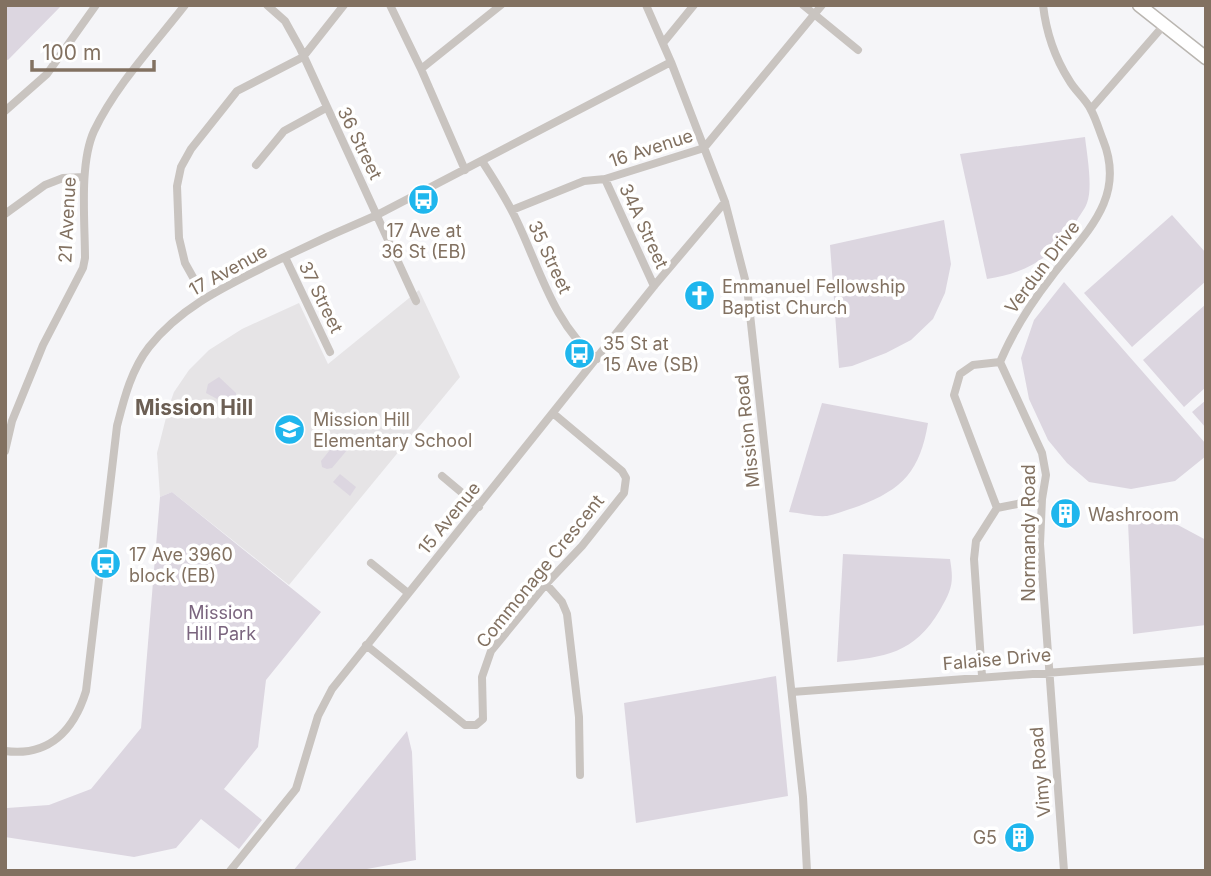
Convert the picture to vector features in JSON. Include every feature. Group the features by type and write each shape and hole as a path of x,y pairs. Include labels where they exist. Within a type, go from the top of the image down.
{"highway":[{"path":"1139,5 1206,58"}],"street":[{"path":"5,111 47,74 96,5"},
{"name":"21 Avenue","path":"5,451 12,421 43,345 83,268 84,177 93,132 120,88 185,5"},
{"name":"36 Street","path":"267,5 285,21 416,301"},
{"path":"204,297 185,263 179,238 177,186 181,167 191,149 237,91 303,57 344,5"},
{"path":"390,5 465,170"},
{"path":"421,69 501,5"},
{"name":"Mission Road","path":"646,5 725,202 747,288 803,797 807,871"},
{"path":"663,43 694,5"},
{"path":"803,5 858,50"},
{"name":"16 Avenue","path":"512,210 584,181 604,179 704,148 822,5"},
{"path":"1043,5 1045,23 1056,55 1069,81 1091,109 1164,25"},
{"name":"17 Avenue","path":"5,751 37,749 54,741 69,728 80,711 86,691 117,426 128,386 147,349 170,323 204,297 377,215 671,62"},
{"path":"256,165 284,131 326,108"},
{"name":"Verdun Drive","path":"1000,362 1013,331 1052,275 1088,233 1102,207 1111,172 1107,148 1091,109"},
{"name":"35 Street","path":"482,161 512,210 562,319 577,343 597,359"},
{"path":"5,214 45,184 63,178 84,177"},
{"name":"34A Street","path":"604,179 654,286"},
{"name":"15 Avenue","path":"230,871 296,789 318,716 332,689 654,286 725,202"},
{"name":"37 Street","path":"285,257 330,352"},
{"path":"997,508 954,395 960,374 973,365 1000,362"},
{"name":"Normandy Road","path":"1000,362 1042,453 1046,475 1040,544 1048,671"},
{"name":"Commonage Crescent","path":"366,645 465,725 476,725 483,719 482,677 491,651 546,584 582,546 624,493 626,486 622,471 554,414"},
{"path":"442,476 479,507"},
{"path":"982,676 974,559 976,541 997,508 1042,499"},
{"path":"371,563 408,593"},
{"path":"546,584 562,602 568,614 579,717 580,775"},
{"name":"Falaise Drive","path":"792,692 1206,661"},
{"name":"Vimy Road","path":"1048,671 1064,871"}],"shaded area":[{"name":"Mission Hill Elementary School","path":"419,290 460,377 289,585 172,492 160,497 157,453 169,406 174,392 189,370 209,350 242,329 299,303 328,364"}],"green space":[{"path":"5,5 62,5 8,60 5,59"},
{"path":"1085,137 1089,196 1068,234 1049,254 1027,268 987,279 960,154"},
{"path":"1172,215 1206,253 1206,281 1132,347 1084,293"},
{"path":"944,220 951,264 945,293 933,319 911,340 886,353 839,368 830,245"},
{"path":"1064,282 1206,444 1206,456 1175,481 1131,489 1089,482 1067,463 1048,440 1029,399 1021,358 1034,320"},
{"path":"1206,304 1206,387 1184,407 1143,360"},
{"path":"219,377 236,393 232,401 221,395 217,399 206,393 208,384"},
{"path":"1206,400 1206,428 1192,412"},
{"path":"822,403 928,423 925,440 907,476 874,500 827,516 789,512"},
{"path":"338,440 348,445 348,449 332,468 322,467 321,461"},
{"path":"340,474 356,487 350,496 333,482"},
{"name":"Mission Hill Park","path":"172,492 321,612 266,680 258,747 224,789 262,820 239,849 201,819 176,848 134,857 5,837 7,808 49,805 91,789 141,728 160,497"},
{"path":"1149,516 1178,525 1206,540 1206,625 1133,634 1128,522"},
{"path":"843,554 950,559 952,580 949,591 940,610 920,636 897,651 837,662"},
{"path":"776,676 788,796 636,823 624,703"},
{"path":"407,731 412,752 416,860 356,871 293,871"}],"place":[{"name":"17 Ave at 36 St (EB)","path":"424,199"},
{"name":"Emmanuel Fellowship Baptist Church","path":"699,296"},
{"name":"35 St at 15 Ave (SB)","path":"580,353"},
{"name":"Mission Hill Elementary School","path":"290,429"},
{"name":"Washroom","path":"1065,514"},
{"name":"17 Ave 3960 block (EB)","path":"106,564"},
{"name":"G5","path":"1020,837"}],"district":[{"name":"Mission Hill","path":"194,407"}]}
